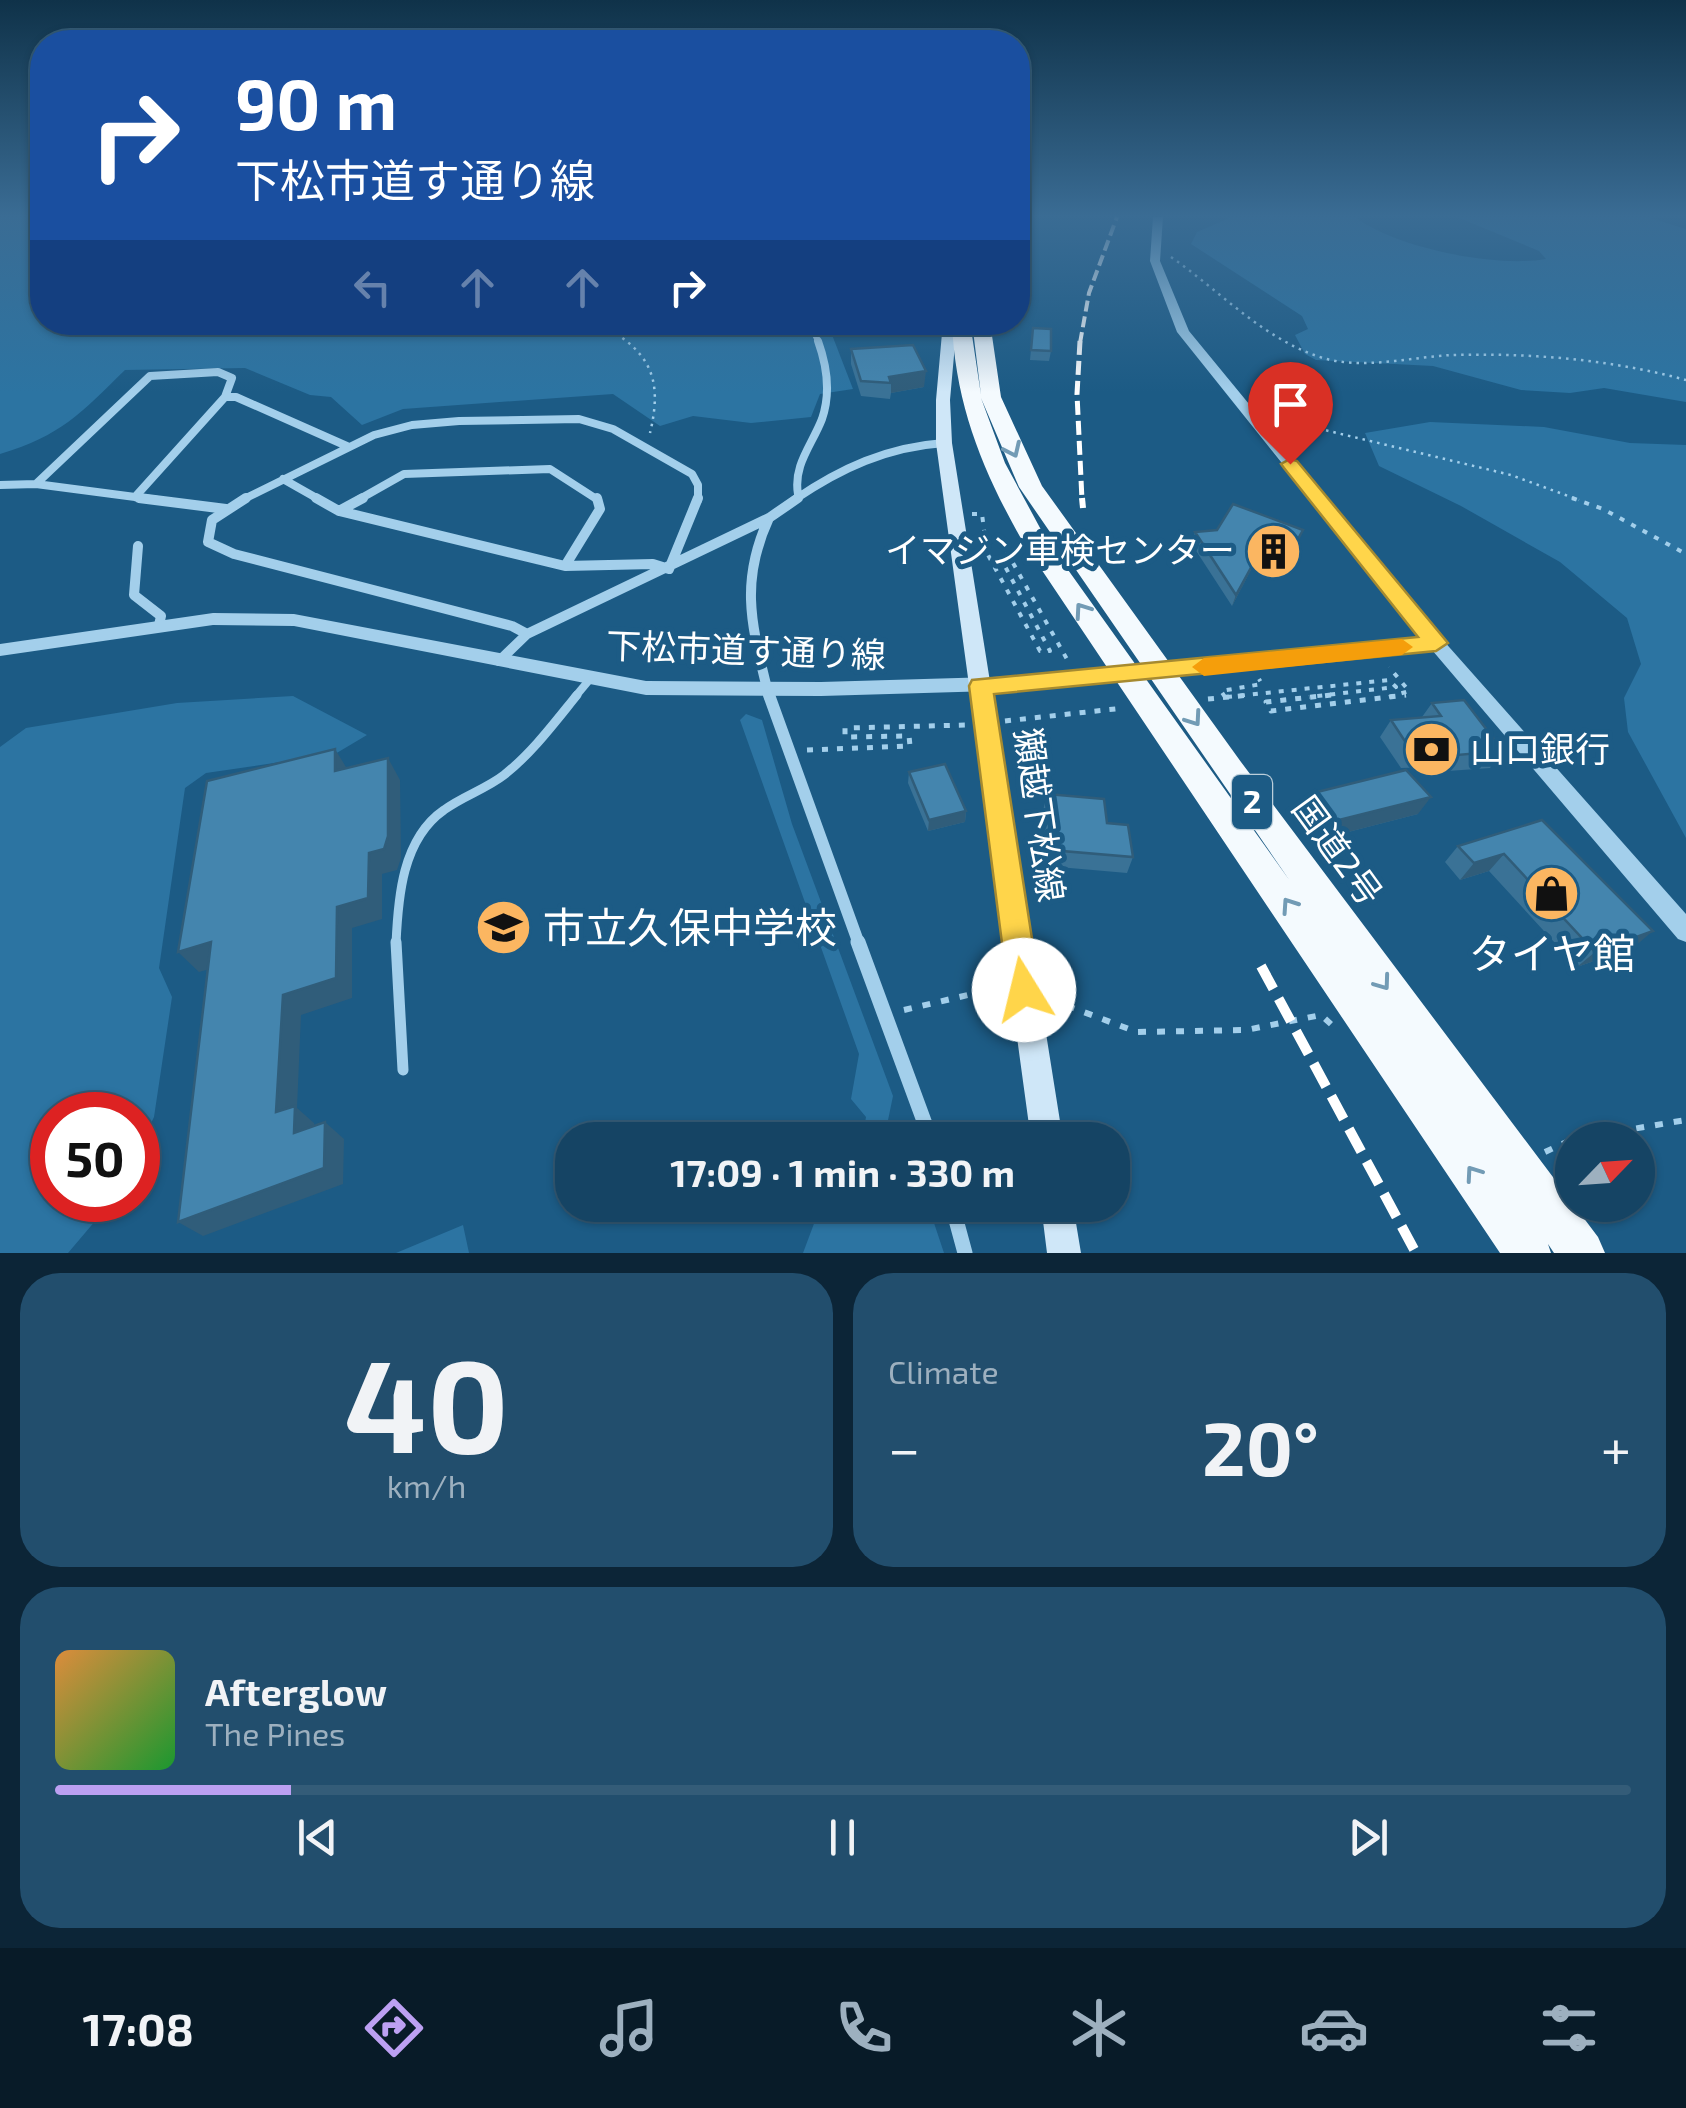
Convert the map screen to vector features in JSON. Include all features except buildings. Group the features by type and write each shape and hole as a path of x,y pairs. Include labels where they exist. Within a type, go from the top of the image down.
{"highway":[{"name":"国道2号","path":"962,335 968,399 980,439 1035,542 1528,1253"},
{"name":"国道2号","path":"983,335 991,397 1031,487 1582,1253"}],"main road":[{"name":"獺越下松線","path":"949,335 944,443 1044,1122"},
{"path":"1059,1222 1064,1253"}],"street":[{"path":"1161,275 1171,309 1183,332 1436,643 1686,931"},
{"path":"798,494 796,486 806,446 822,421 828,394 822,354 814,335"},
{"path":"36,484 150,376 218,372 232,378 224,397 136,497"},
{"path":"224,397 236,397 349,446"},
{"path":"527,634 512,626 234,554 208,542 212,520 226,509 349,446 396,428 579,419 599,422 692,474 699,482 701,496 670,557 669,568"},
{"path":"499,661 527,634 769,518 798,494 877,454 911,444 944,443"},
{"path":"339,510 404,474 550,469 598,498 600,509 564,566"},
{"path":"283,480 339,510 564,566 653,564 669,568"},
{"path":"0,485 36,484 226,509"},
{"path":"769,518 756,548 749,582 750,615 767,688 924,1122"},
{"path":"138,546 134,595 161,616 159,625"},
{"name":"下松市道す通り線","path":"0,650 214,619 294,620 590,680 646,688 767,688 981,686 1436,643"},
{"path":"957,1222 965,1253"}],"lane":[{"path":"403,1070 399,885 413,847 427,824 446,807 489,786 509,771 590,680"}],"path":[{"path":"1194,275 1285,342 1319,357 1355,362 1416,356 1590,358 1686,380"},
{"path":"621,335 646,354 657,403 646,448"},
{"path":"1246,410 1355,440 1511,475 1603,509 1686,554"},
{"path":"982,514 987,553 1040,651 1050,650 999,555 1008,554 1074,675"},
{"path":"1387,664 1410,691 1406,695"},
{"path":"1225,698 1221,691 1262,684 1258,678"},
{"path":"885,1015 996,987 1024,990 1137,1032 1246,1030 1321,1016"},
{"path":"1516,1165 1572,1139 1686,1120"}],"shaded area":[{"path":"0,275 30,275 30,335 832,335 853,389 820,394 811,417 751,423 693,416 660,426 613,394 403,409 362,425 331,397 310,395 245,368 125,370 55,431 0,454"},
{"path":"1240,275 1686,275 1686,402 1604,388 1570,393 1521,390 1433,366 1316,360 1305,354 1295,335 1308,329 1302,316"},
{"path":"1430,422 1544,427 1630,443 1686,445 1686,838 1628,732 1624,698 1641,664 1627,618 1560,562 1461,506 1379,466 1365,433"},
{"path":"293,696 367,735 335,754 206,773 185,788 159,968 172,997 158,1092 30,1092 30,1222 94,1222 68,1253 0,1253 0,747 26,728 177,703"},
{"path":"746,714 762,720 792,824 893,1096 888,1122 865,1122 866,1117 851,1099 859,1054 740,720"},
{"path":"815,1222 934,1222 944,1253 803,1253"},
{"path":"463,1225 469,1253 396,1253"}],"railway":[{"path":"1080,343 1095,275"},
{"path":"1080,341 1077,394 1082,500"},
{"path":"1082,498 1083,508"},
{"path":"1261,966 1416,1253"}],"slow traffic":[{"path":"1204,667 1402,647"}],"place":[{"name":"イマジン車検センター","path":"1274,551"},
{"name":"山口銀行","path":"1431,750"},
{"name":"タイヤ館","path":"1552,894"},
{"name":"市立久保中学校","path":"504,928"}],"route":[{"path":"1024,990 981,686 1436,643 1290,464"}]}
